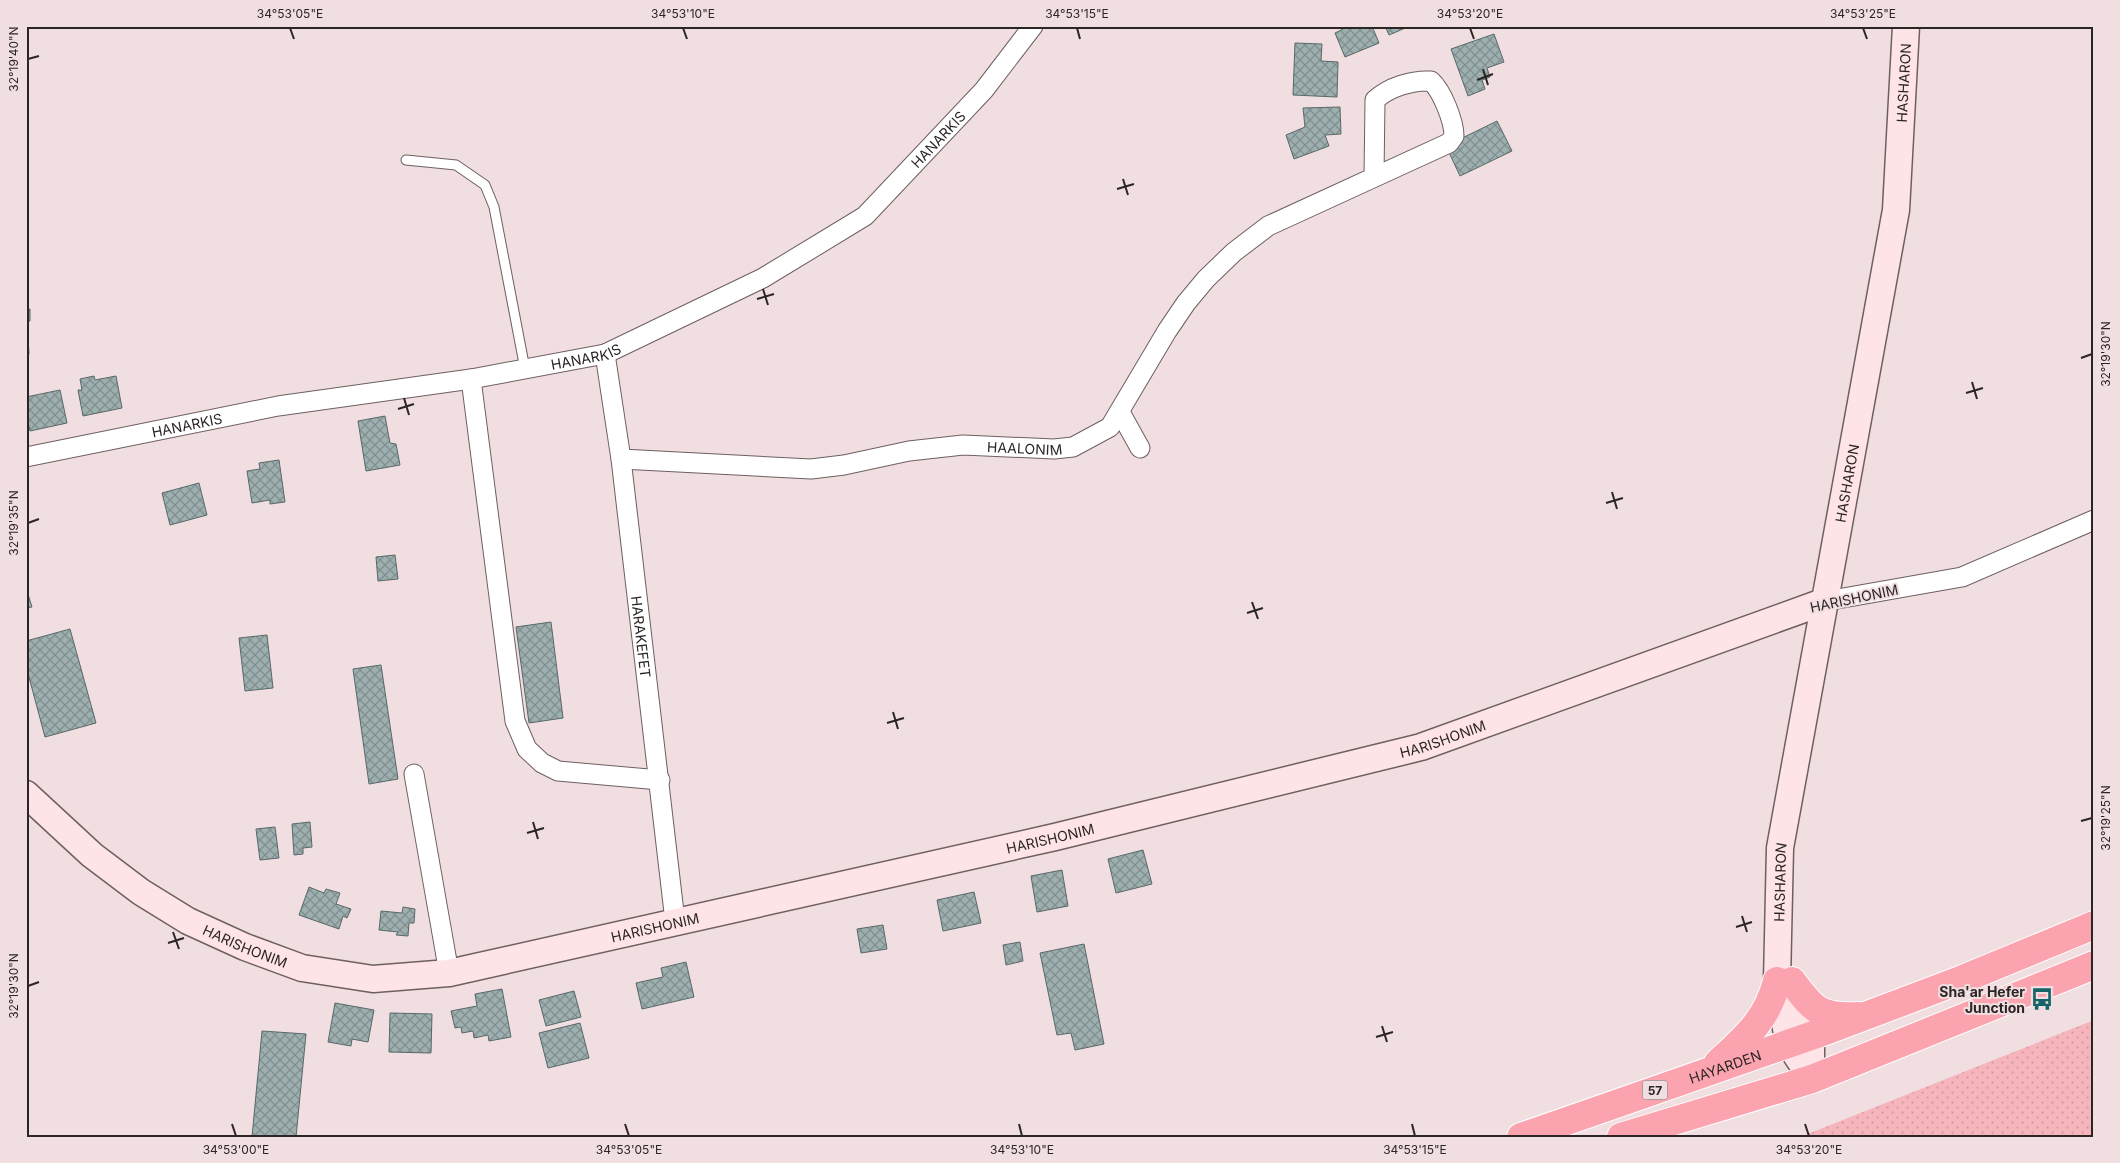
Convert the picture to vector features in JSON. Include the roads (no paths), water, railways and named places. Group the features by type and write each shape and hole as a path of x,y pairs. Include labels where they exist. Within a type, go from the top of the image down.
{"highway":[{"name":"57","path":"1800,1040 1963,979 2094,925"},
{"path":"1621,1137 1812,1079 2094,965"},
{"path":"1708,1072 1744,1039 1757,1024 1767,1011 1784,981 1824,1014 1843,1017 1874,1012"},
{"name":"HAYARDEN","path":"1521,1137 1800,1040"}],"street":[{"name":"HANARKIS","path":"26,457 278,406 471,379 605,354 763,278 865,216 984,90 1033,26"},
{"name":"HASHARON","path":"1812,1079 1784,981 1777,939 1780,848 1896,210 1906,26"},
{"name":"HAALONIM","path":"621,459 811,469 844,465 909,451 963,445 1054,449 1073,447 1110,427 1166,331 1206,278 1234,252 1268,226 1448,144 1454,136 1454,129 1438,87 1431,80 1418,80 1382,94 1375,100 1374,177"},
{"name":"HARAKEFET","path":"605,354 621,459 675,921"},
{"path":"471,379 514,721 527,749 542,762 558,771 660,780"},
{"path":"1120,412 1140,448"},
{"name":"HARISHONIM","path":"26,794 92,855 141,892 188,921 245,947 302,968 373,979 449,973 1055,837 1421,747 1826,601 1962,577 2094,520"},
{"path":"414,774 449,973"}],"lane":[{"path":"406,160 456,165 485,185 494,207 525,369"}],"place":[{"name":"Sha'ar Hefer Junction","path":"2042,999"}]}
